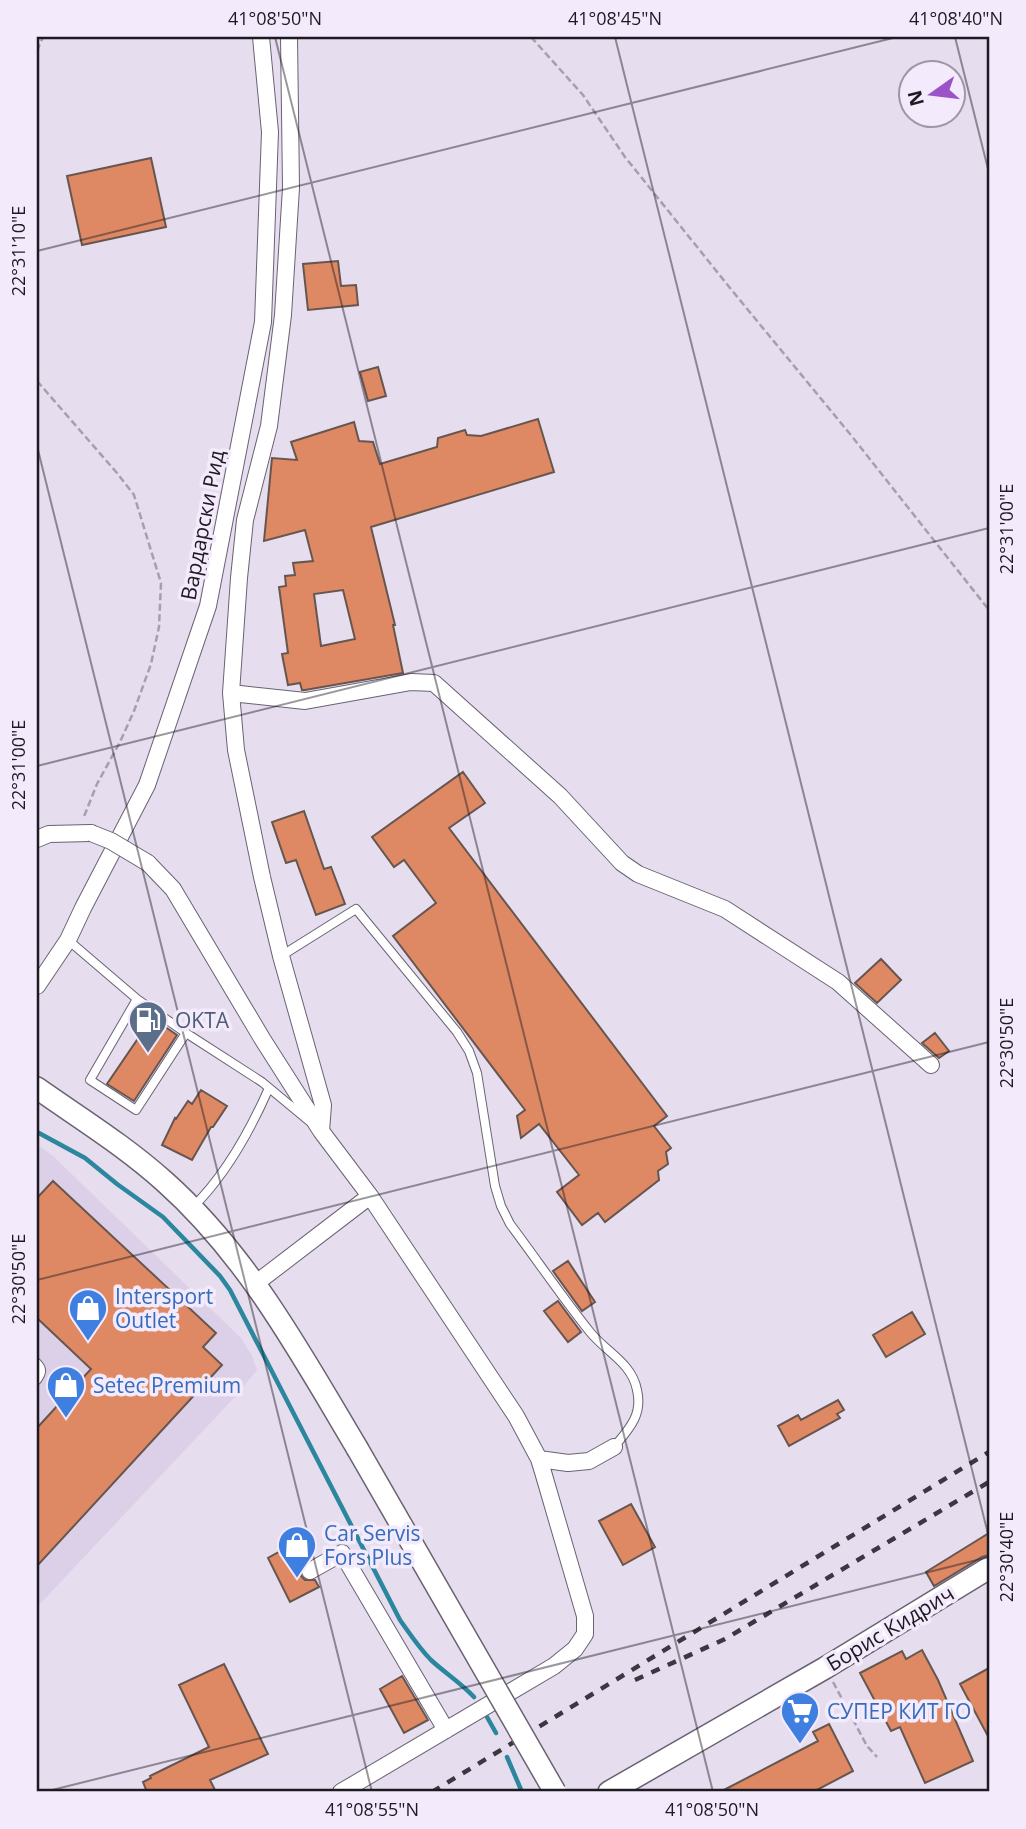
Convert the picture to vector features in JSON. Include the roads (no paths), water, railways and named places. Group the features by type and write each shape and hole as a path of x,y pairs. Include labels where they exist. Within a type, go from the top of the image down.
{"main road":[{"path":"37,1088 131,1153 167,1183 226,1244 285,1329 357,1448 555,1792"},
{"path":"37,1097 59,1104"},
{"name":"Борис Кидрич","path":"609,1792 825,1668 989,1568"}],"street":[{"name":"Вардарски Рид","path":"37,986 68,940 147,785 208,606 263,322 270,132 261,37"},
{"path":"289,37 291,188 284,315 270,425 245,520 231,693 236,750 262,877 323,1105 321,1131"},
{"path":"231,693 305,701 411,682 434,683 560,796 622,863 638,874 724,909 838,982 930,1065"},
{"path":"37,839 87,827 148,863 173,889 321,1131 370,1196 516,1416 539,1459 551,1494 585,1616 585,1634 575,1649 554,1666 341,1792"},
{"path":"255,1284 370,1196"},
{"path":"539,1459 568,1463 590,1461 614,1447"},
{"path":"310,1571 342,1553 446,1730"}],"lane":[{"path":"281,956 356,909 457,1032 469,1051 477,1073 495,1186 510,1224 593,1335 621,1360 631,1373 638,1390 639,1408 632,1426 614,1447"},
{"path":"68,940 137,999 269,1088 321,1131"},
{"path":"137,999 90,1080 136,1110 186,1033"},
{"path":"192,1208 223,1172 247,1134 269,1088"},
{"path":"37,1363 41,1372 37,1380"}],"waterway":[{"path":"37,1132 85,1158 163,1217 220,1276 230,1290 400,1620 431,1660 474,1697"},
{"path":"487,1717 496,1733"},
{"path":"507,1757 522,1792"}],"railway":[{"path":"432,1792 989,1452"},
{"path":"635,1680 725,1639 989,1482"}],"place":[{"name":"OKTA","path":"148,1054"},
{"name":"Intersport Outlet","path":"88,1342"},
{"name":"Setec Premium","path":"66,1419"},
{"name":"Car Servis Fors Plus","path":"297,1579"},
{"name":"СУПЕР КИТ ГО","path":"800,1745"}]}
